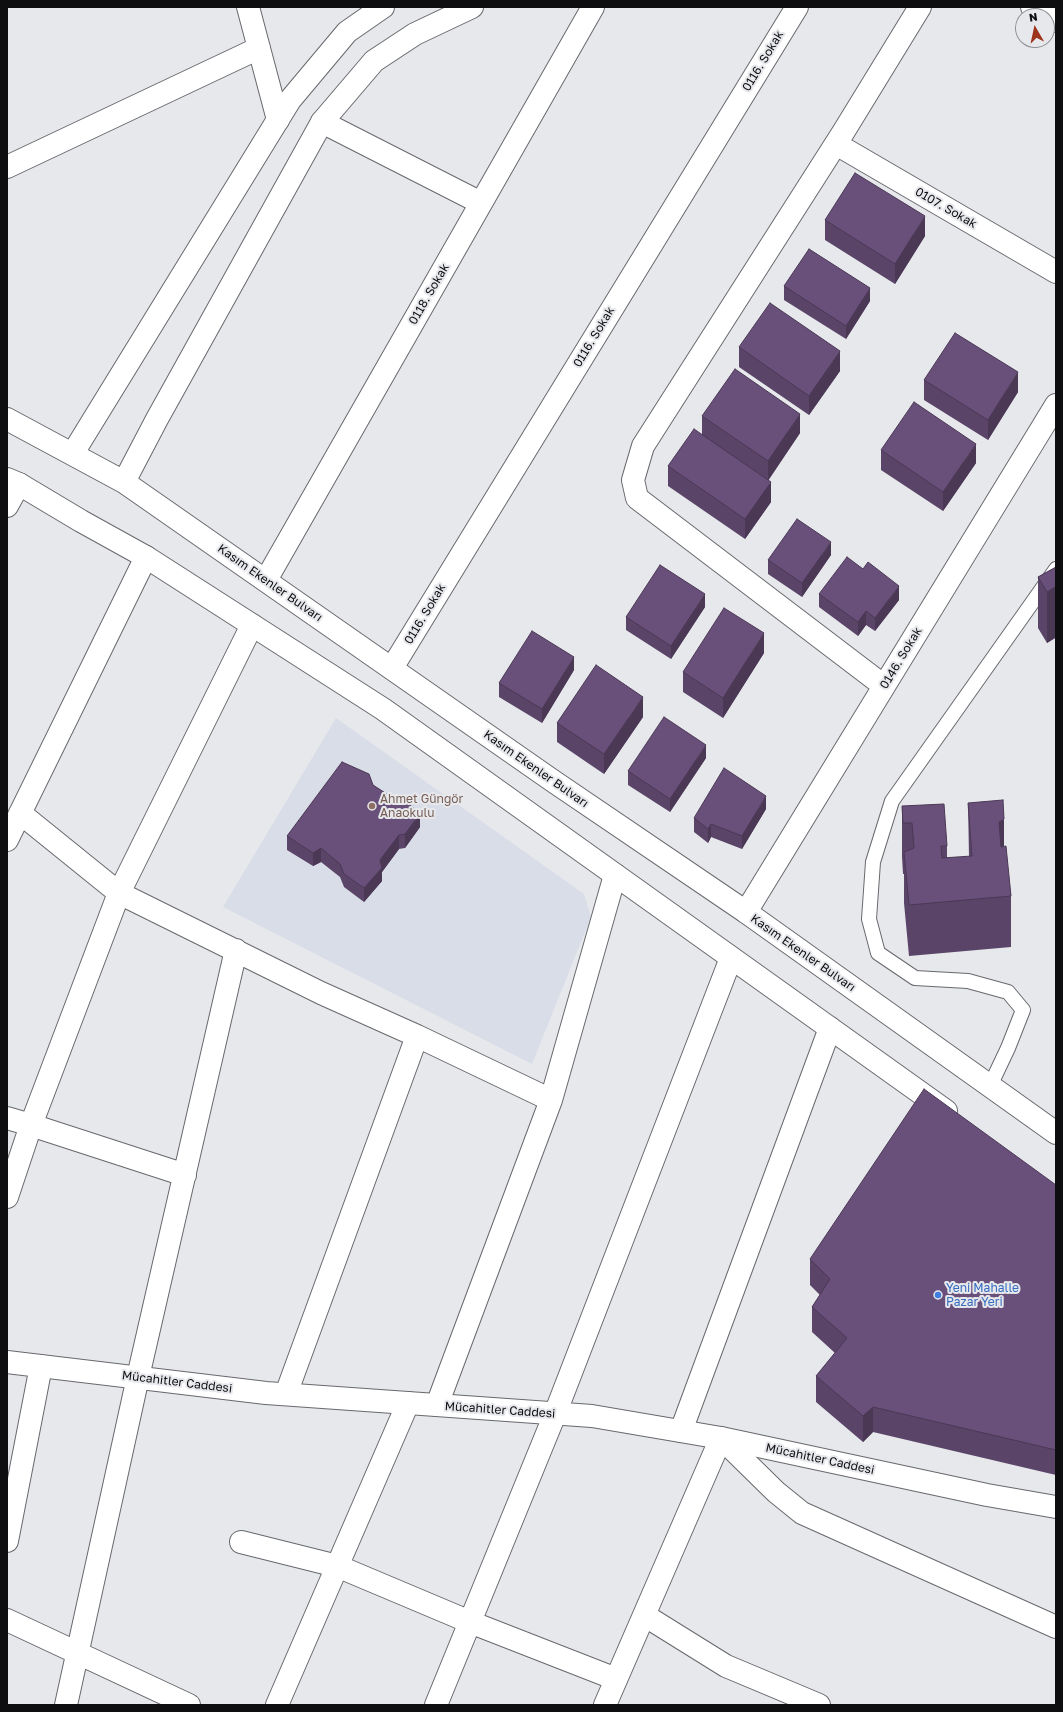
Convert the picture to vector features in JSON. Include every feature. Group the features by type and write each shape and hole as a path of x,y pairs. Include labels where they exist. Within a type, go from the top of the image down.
{"street":[{"path":"248,7 278,120"},
{"path":"73,453 290,100 347,32 383,7"},
{"path":"124,482 161,412 322,122 374,61 415,34 472,7"},
{"name":"0118. Sokak","path":"266,580 593,7"},
{"name":"0116. Sokak","path":"392,668 797,7"},
{"path":"884,686 637,498 633,480 643,446 836,144 920,7"},
{"path":"1032,7 1056,21"},
{"path":"7,167 259,48"},
{"path":"322,122 481,204"},
{"name":"0107. Sokak","path":"836,144 1056,272"},
{"name":"0146. Sokak","path":"746,912 1056,405"},
{"name":"Kasım Ekenler Bulvarı","path":"7,419 73,453 124,482 553,781 746,912 1056,1133"},
{"path":"7,506 13,481 146,557 383,709 964,1124"},
{"path":"7,840 146,557"},
{"path":"7,1197 31,1124 119,893 252,625"},
{"path":"20,813 119,893 322,993 417,1036 551,1100"},
{"path":"437,1405 551,1100 615,875"},
{"path":"66,1705 138,1377 236,950"},
{"path":"436,1705 555,1414 731,958"},
{"path":"681,1431 830,1028"},
{"path":"286,1394 417,1036"},
{"path":"7,1118 31,1124 185,1174"},
{"name":"Mücahitler Caddesi","path":"7,1362 286,1394 592,1416 721,1438 987,1495 1056,1507"},
{"path":"7,1541 41,1366"},
{"path":"277,1705 408,1403"},
{"path":"605,1705 721,1438 776,1492 802,1514 1056,1627"},
{"path":"241,1542 337,1566 470,1622 616,1679"},
{"path":"644,1615 726,1666 819,1705"},
{"path":"7,1620 189,1705"}],"lane":[{"path":"990,1086 1008,1048 1023,1010 1008,992 968,981 915,978 878,953 869,919 873,862 892,801 1056,569"}],"shaded area":[{"name":"Ahmet Güngör Anaokulu","path":"336,718 584,894 591,917 532,1064 223,907"}],"building":[{"path":"855,173 925,216 895,264 825,220"},
{"path":"809,249 870,288 846,326 784,286"},
{"path":"770,303 840,351 809,396 739,347"},
{"path":"955,333 1018,372 988,420 924,380"},
{"path":"735,369 800,414 768,461 702,416"},
{"path":"914,402 976,444 943,492 881,450"},
{"path":"694,429 771,482 745,519 668,466"},
{"path":"797,519 831,542 802,583 768,560"},
{"path":"847,557 863,569 868,562 899,586 875,618 866,611 858,622 819,594"},
{"path":"660,565 705,594 671,646 626,617"},
{"path":"1056,567 1056,589 1055,587 1047,592 1038,577"},
{"path":"724,608 764,633 723,698 683,672"},
{"path":"532,631 574,657 542,709 499,683"},
{"path":"596,665 643,697 604,754 557,723"},
{"path":"664,717 706,745 670,799 628,771"},
{"path":"342,762 369,774 373,785 393,798 399,795 420,814 405,834 399,835 380,860 382,868 364,888 344,874 340,864 321,848 313,853 287,836"},
{"path":"724,768 766,796 742,836 711,824 708,829 694,818"},
{"path":"1003,800 1004,819 999,822 1001,847 1006,846 1011,896 909,905 904,852 914,848 912,823 903,823 902,806 944,804 947,846 941,846 942,858 972,856 968,803"},
{"name":"Yeni Mahalle Pazar Yeri","path":"924,1089 1056,1185 1056,1450 873,1407 863,1416 816,1376 847,1338 812,1307 830,1279 810,1259"}],"place":[{"name":"Ahmet Güngör Anaokulu","path":"372,806"},
{"name":"Yeni Mahalle Pazar Yeri","path":"938,1295"}]}
